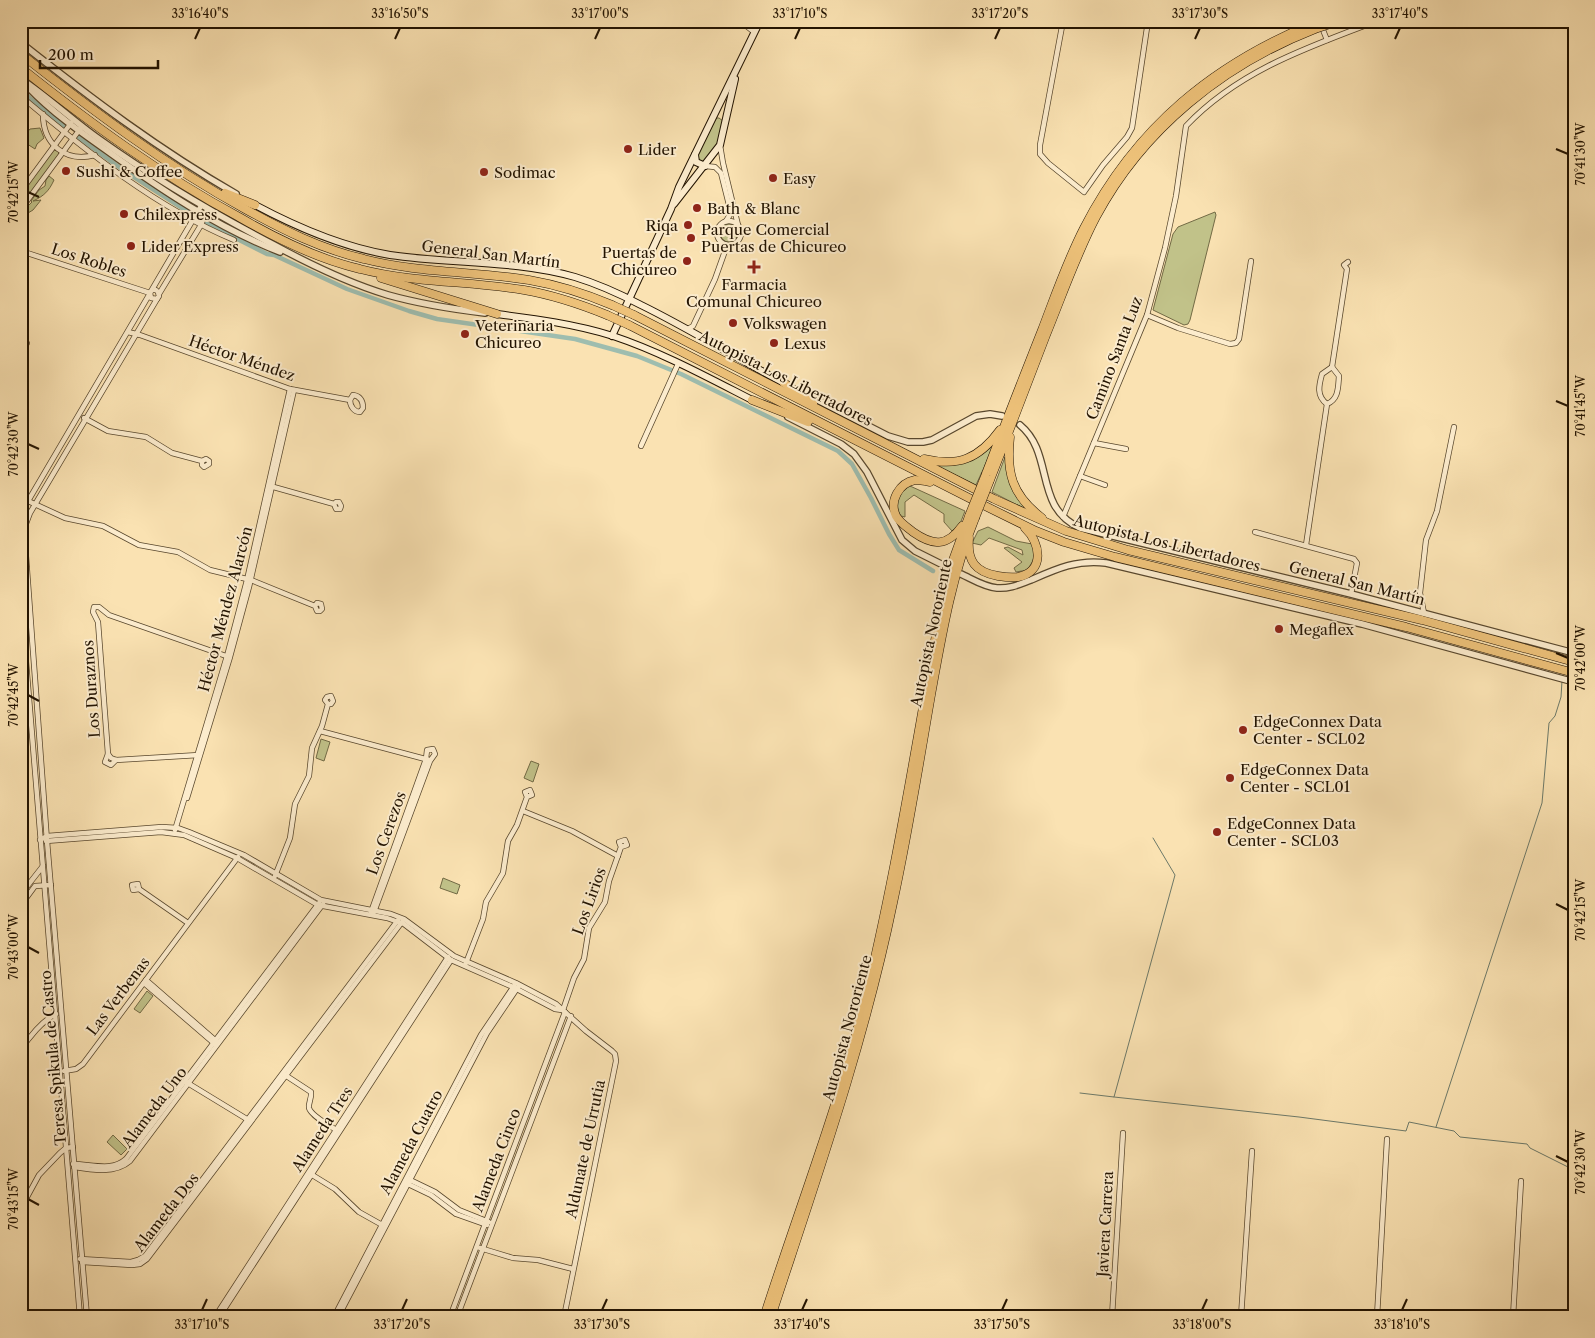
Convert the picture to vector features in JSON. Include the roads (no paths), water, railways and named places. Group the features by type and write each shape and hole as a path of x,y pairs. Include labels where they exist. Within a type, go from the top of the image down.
{"highway":[{"name":"Autopista Nororiente","path":"988,477 1006,415 1079,237 1104,194 1131,154 1170,113 1215,75 1265,45 1317,24 1333,22"},
{"name":"Autopista Nororiente","path":"764,1317 833,1111 862,1011 891,886 943,597 953,560 1011,426 1086,238 1104,203 1131,164 1164,126 1213,84 1269,49 1317,24"},
{"name":"Autopista Los Libertadores","path":"21,54 119,130 202,184 288,232 324,247 350,256 402,267 529,280 572,290 612,305 1014,509 1054,526 1110,545 1398,614 1574,662"},
{"name":"Autopista Los Libertadores","path":"21,68 124,147 190,189 282,240 315,255 348,266 395,276 536,292 568,300 629,325 940,484 1064,542 1115,557 1383,621 1572,677"},
{"path":"202,184 255,205"},
{"path":"348,266 497,314"},
{"path":"784,383 844,423"},
{"path":"752,400 837,432"},
{"path":"905,454 941,463 967,459 981,451 992,440 1006,415"},
{"path":"1011,426 1008,463 1014,486 1026,505 1054,526"},
{"path":"940,484 917,480 903,486 896,495 894,505 896,515 900,521 926,540 940,542 955,536 972,517"},
{"name":"Autopista Nororiente","path":"771,1317 837,1118 875,984 901,864 946,609 972,517"},
{"path":"970,529 968,552 976,566 988,574 1017,577 1026,574 1032,569 1038,554 1034,538 1020,523"}],"main road":[{"path":"612,336 671,209 675,196 760,21"},
{"path":"671,209 720,145 739,65"},
{"path":"713,118 721,116 725,123"},
{"path":"695,155 697,163 705,166"},
{"name":"General San Martín","path":"255,205 309,231 362,249 404,256 508,266 560,274 593,283 691,329 723,350 784,383"},
{"path":"497,314 569,325 636,344 752,400"}],"street":[{"path":"740,21 754,32"},
{"path":"1063,21 1040,145 1040,154 1048,163 1085,192 1132,128 1148,21"},
{"path":"1317,24 1327,40 1377,21"},
{"name":"Camino Santa Luz","path":"1063,517 1147,315 1165,248 1176,196 1186,124 1228,90 1259,70 1327,40"},
{"name":"General San Martín","path":"21,43 98,104 140,134 191,168 255,205"},
{"path":"21,79 41,100 203,210 295,257 336,276 386,294 437,306 497,314"},
{"path":"22,99 94,155 149,193 201,225 234,240"},
{"path":"42,114 44,128 54,146 62,153 76,157 94,155"},
{"path":"21,190 72,122"},
{"path":"21,208 80,128"},
{"path":"691,329 715,279 724,254 731,245 736,243 741,232 722,163 720,145"},
{"path":"705,166 716,167 721,173 731,213 726,221 720,225 717,232 718,239 731,245"},
{"path":"21,513 192,220 203,210"},
{"name":"Teresa Spikula de Castro","path":"87,1317 47,839 24,529 26,519 201,225 203,210"},
{"path":"726,221 734,222 738,225"},
{"path":"722,242 724,254"},
{"name":"Los Robles","path":"21,251 150,293"},
{"path":"1147,315 1193,332 1235,344 1239,339 1251,261"},
{"path":"1327,404 1320,397 1319,391 1322,374 1332,367 1347,269"},
{"path":"157,290 158,296 152,299 150,293 157,290"},
{"path":"139,310 148,314"},
{"name":"Héctor Méndez","path":"128,332 140,334 292,389 350,400"},
{"path":"21,341 25,340 27,344 25,347 21,346"},
{"path":"641,446 678,364"},
{"path":"1327,404 1336,397 1339,377 1332,367"},
{"name":"General San Martín","path":"784,383 888,436 908,442 932,440 976,416 990,414 1006,415"},
{"name":"Héctor Méndez Alarcón","path":"176,830 229,657 249,580 292,389"},
{"path":"752,400 821,434 850,451 861,462 867,472 902,540 915,551 945,566"},
{"path":"1306,546 1327,404"},
{"path":"78,416 110,431 146,437 172,453 202,461"},
{"name":"General San Martín","path":"1020,425 1036,445 1049,496 1055,508 1075,526 1109,536 1351,594 1574,653"},
{"path":"1424,613 1420,596 1426,540 1437,511 1454,427"},
{"path":"1094,443 1126,449"},
{"path":"1080,476 1105,486"},
{"path":"270,486 334,504"},
{"path":"28,501 69,519 107,527 142,546 178,552 213,571 249,580 315,606"},
{"path":"1255,532 1356,560 1351,594"},
{"path":"961,574 988,586 1005,588 1016,586 1069,564 1100,562 1551,671"},
{"name":"Teresa Spikula de Castro","path":"21,601 80,1317"},
{"name":"Los Duraznos","path":"199,755 116,760 111,764 106,764 105,761 108,754 98,622 93,612 94,608 99,607 109,615 229,657"},
{"path":"22,615 30,614"},
{"name":"Los Duraznos","path":"98,622 102,617 109,615"},
{"path":"275,877 291,835 294,804 309,776 312,748 320,731 328,704"},
{"path":"30,708 37,707"},
{"name":"Los Cerezos","path":"320,731 429,758 372,913"},
{"path":"466,964 483,919 487,899 503,872 508,841 516,828 527,798"},
{"name":"Los Lirios","path":"522,811 565,827 618,856"},
{"name":"Aldunate de Urrutia","path":"40,840 176,830 239,856 321,903 400,920 451,957 516,986 555,1009 564,1011 612,1051 616,1059 564,1317"},
{"name":"Los Lirios","path":"564,1011 574,978 584,959 590,925 606,898 609,881 621,847"},
{"name":"Las Verbenas","path":"60,1072 76,1069 83,1064 239,856"},
{"path":"21,894 42,866 50,864"},
{"path":"21,905 34,888 51,885"},
{"path":"139,889 188,924"},
{"name":"Alameda Uno","path":"68,1166 110,1170 124,1165 132,1158 186,1082 321,903"},
{"name":"Alameda Dos","path":"76,1260 132,1265 145,1261 400,920"},
{"name":"Alameda Tres","path":"215,1317 451,957"},
{"path":"145,982 216,1043"},
{"name":"Alameda Cuatro","path":"338,1317 484,1030 516,986"},
{"name":"Alameda Cinco","path":"450,1317 564,1011"},
{"path":"21,1050 27,1041 55,1014 62,1013"},
{"name":"Alameda Cinco","path":"457,1317 571,1016"},
{"path":"284,1074 310,1091 312,1096 309,1105 310,1111 338,1131"},
{"path":"186,1082 249,1121"},
{"name":"Javiera Carrera","path":"1112,1317 1123,1133"},
{"path":"1377,1317 1388,1139"},
{"path":"21,1208 36,1178 66,1148 73,1147"},
{"path":"1241,1317 1252,1151"},
{"path":"310,1174 335,1189 359,1212 384,1226"},
{"name":"Alameda Tres","path":"219,1317 310,1174"},
{"path":"407,1181 435,1192 462,1211 491,1225"},
{"path":"1513,1317 1521,1182"},
{"name":"Alameda Cuatro","path":"334,1317 384,1226"},
{"path":"477,1246 513,1258 542,1261 573,1270"}],"waterway":[{"path":"1569,21 1567,29 1574,35"},
{"path":"21,89 64,126"},
{"path":"78,137 123,170 190,213"},
{"path":"206,223 267,254 274,255 347,289 409,311 437,319 575,339 637,356 681,374 838,451 852,464 899,550 933,571"},
{"path":"1569,650 1570,629 1574,622"},
{"path":"1436,1127 1542,803 1549,723 1555,716 1561,697 1562,681"},
{"path":"1080,1093 1114,1097 1175,875 1153,838"},
{"path":"1114,1097 1299,1117 1406,1131 1409,1122 1454,1131 1460,1137 1527,1144 1530,1148 1574,1170"}],"place":[{"name":"Lider","path":"628,149"},
{"name":"Sushi & Coffee","path":"66,171"},
{"name":"Sodimac","path":"484,172"},
{"name":"Easy","path":"773,178"},
{"name":"Bath & Blanc","path":"697,208"},
{"name":"Chilexpress","path":"124,214"},
{"name":"Riqa","path":"688,225"},
{"name":"Parque Comercial Puertas de Chicureo","path":"691,238"},
{"name":"Lider Express","path":"131,246"},
{"name":"Puertas de Chicureo","path":"687,261"},
{"name":"Farmacia Comunal Chicureo","path":"754,267"},
{"name":"Volkswagen","path":"733,323"},
{"name":"Veterinaria Chicureo","path":"465,334"},
{"name":"Lexus","path":"774,343"},
{"name":"Megaflex","path":"1279,629"},
{"name":"EdgeConnex Data Center - SCL02","path":"1243,730"},
{"name":"EdgeConnex Data Center - SCL01","path":"1230,778"},
{"name":"EdgeConnex Data Center - SCL03","path":"1217,832"}]}
